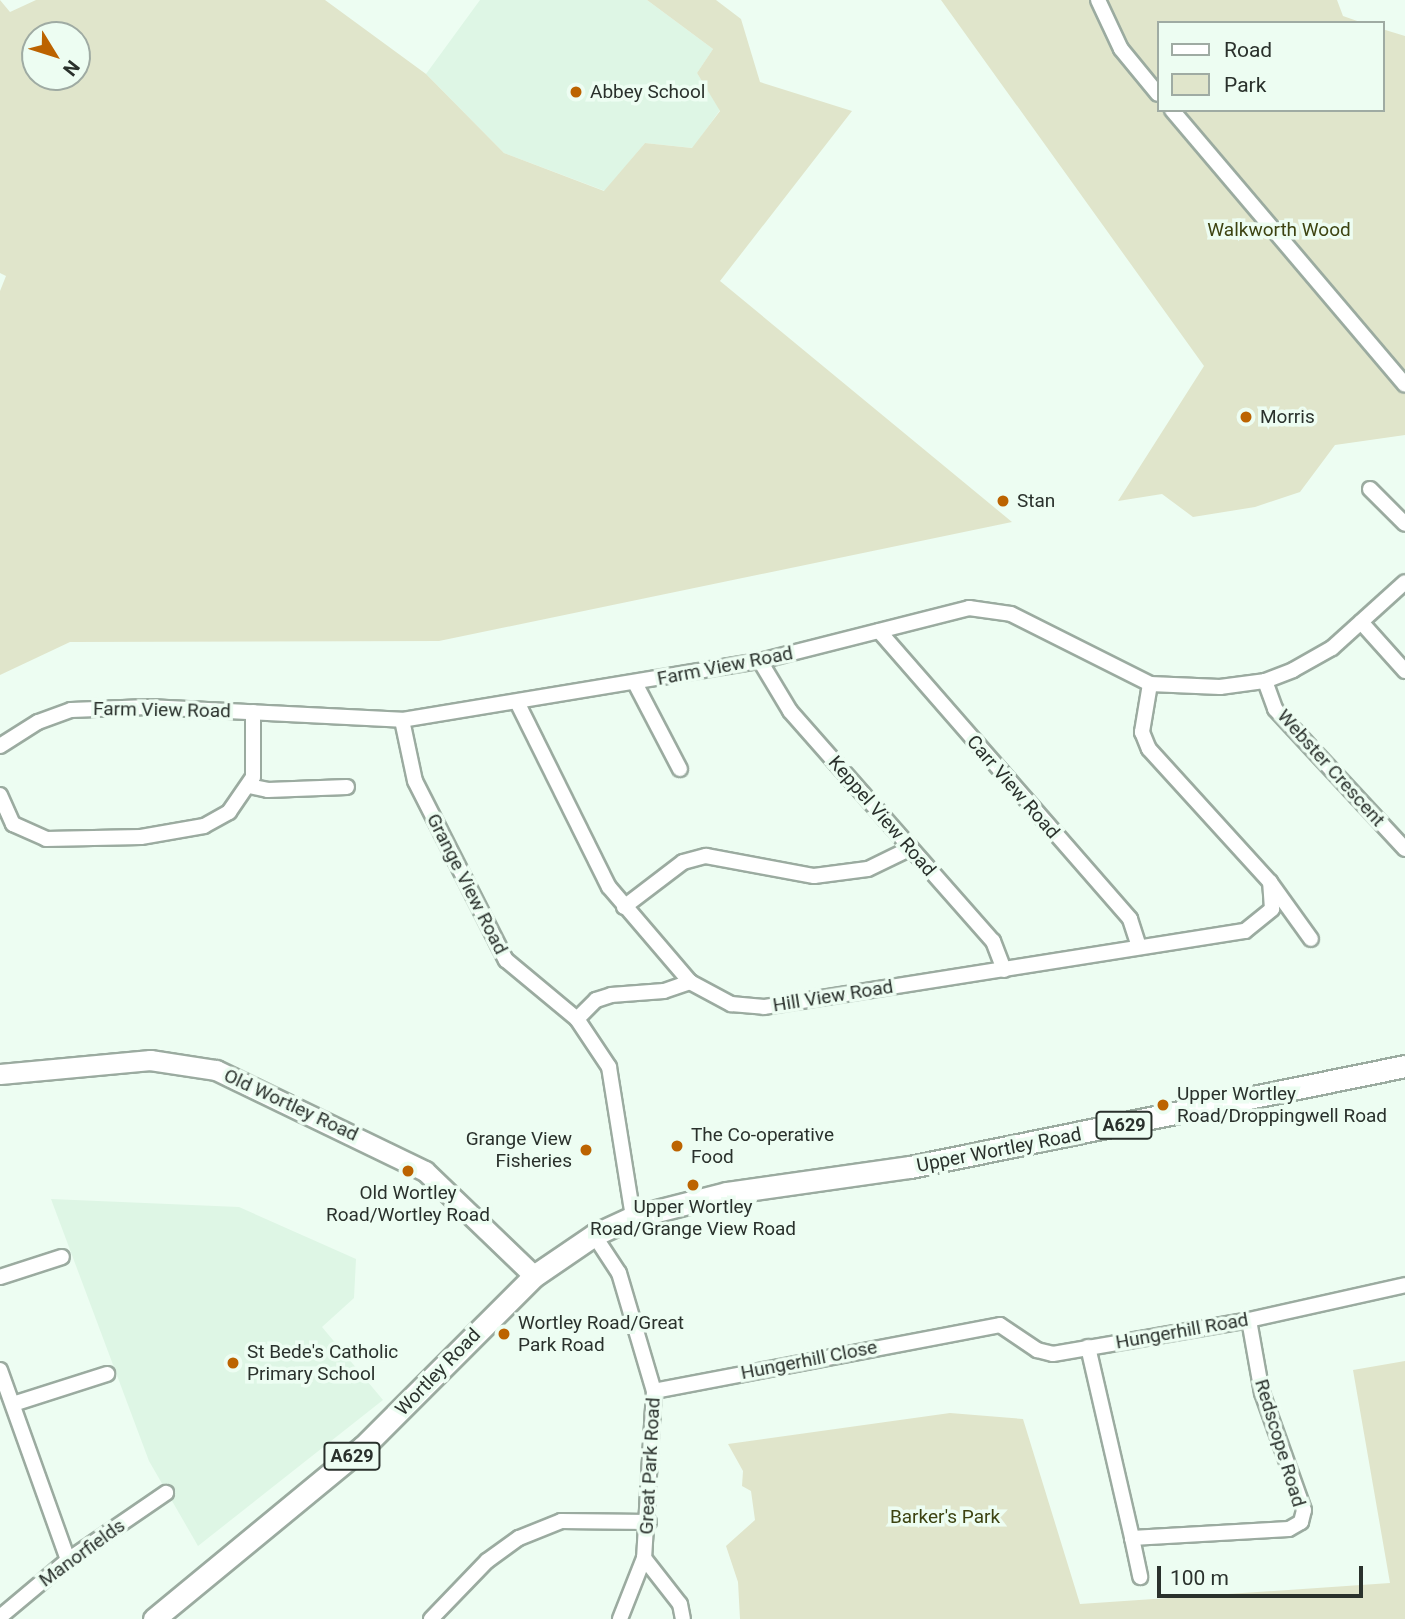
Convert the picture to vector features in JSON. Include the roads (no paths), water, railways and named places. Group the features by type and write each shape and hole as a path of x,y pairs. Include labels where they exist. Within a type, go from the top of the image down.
{"main road":[{"name":"Upper Wortley Road","path":"594,1235 633,1217 727,1193 910,1167 1405,1066"},
{"name":"Wortley Road","path":"154,1619 363,1447 534,1276 594,1235"}],"street":[{"path":"1098,0 1121,49 1156,92"},
{"path":"1174,112 1405,385"},
{"path":"1370,489 1405,524"},
{"name":"Farm View Road","path":"0,746 38,722 71,710 253,712 402,720 518,704 760,661 969,608 990,608 1150,684 1216,687 1265,681 1332,648 1405,582"},
{"path":"1361,622 1405,671"},
{"name":"Carr View Road","path":"879,631 1130,919 1139,947"},
{"name":"Keppel View Road","path":"760,661 790,711 993,941 1004,970"},
{"name":"Webster Crescent","path":"1265,681 1275,709 1405,849"},
{"path":"635,683 680,769"},
{"path":"1150,684 1142,732 1149,749 1270,882 1311,939"},
{"name":"Hill View Road","path":"518,704 624,907 690,982 731,1004 764,1007 1245,930 1272,909 1270,882"},
{"path":"0,795 6,826 46,839 188,831 217,821 253,777 253,712"},
{"name":"Grange View Road","path":"402,720 415,781 506,960 577,1019 595,1042 615,1088 633,1217"},
{"path":"248,786 340,790"},
{"path":"624,907 683,862 706,856 814,876 867,869 909,849"},
{"path":"577,1019 596,1000 611,995 664,992 690,982"},
{"name":"Old Wortley Road","path":"0,1074 150,1060 216,1070 425,1171 534,1276"},
{"name":"Great Park Road","path":"594,1235 619,1273 654,1391 649,1522 644,1558 624,1613"},
{"path":"0,1277 62,1257"},
{"name":"Hungerhill Road","path":"964,1330 1000,1325 1037,1350 1053,1354 1249,1320 1405,1285"},
{"name":"Redscope Road","path":"1132,1538 1289,1529 1301,1522 1304,1510 1262,1393 1249,1320"},
{"name":"Hungerhill Close","path":"654,1391 964,1330"},
{"path":"1088,1347 1140,1577"},
{"path":"0,1370 68,1560"},
{"path":"13,1404 107,1374"},
{"name":"Manorfields","path":"0,1617 68,1560 166,1493"},
{"path":"431,1619 487,1561 519,1538 561,1521 649,1522"},
{"path":"644,1558 680,1604 683,1619"},
{"path":"624,1613 639,1619"}],"place":[{"name":"Abbey School","path":"576,92"},
{"name":"Morris","path":"1246,417"},
{"name":"Stan","path":"1003,501"},
{"name":"Upper Wortley Road/Droppingwell Road","path":"1163,1105"},
{"name":"The Co-operative Food","path":"677,1146"},
{"name":"Grange View Fisheries","path":"586,1150"},
{"name":"Old Wortley Road/Wortley Road","path":"408,1171"},
{"name":"Upper Wortley Road/Grange View Road","path":"693,1185"},
{"name":"Wortley Road/Great Park Road","path":"504,1334"},
{"name":"St Bede's Catholic Primary School","path":"233,1363"}],"park label":[{"name":"Walkworth Wood","path":"1279,230"},
{"name":"Barker's Park","path":"945,1517"}]}
